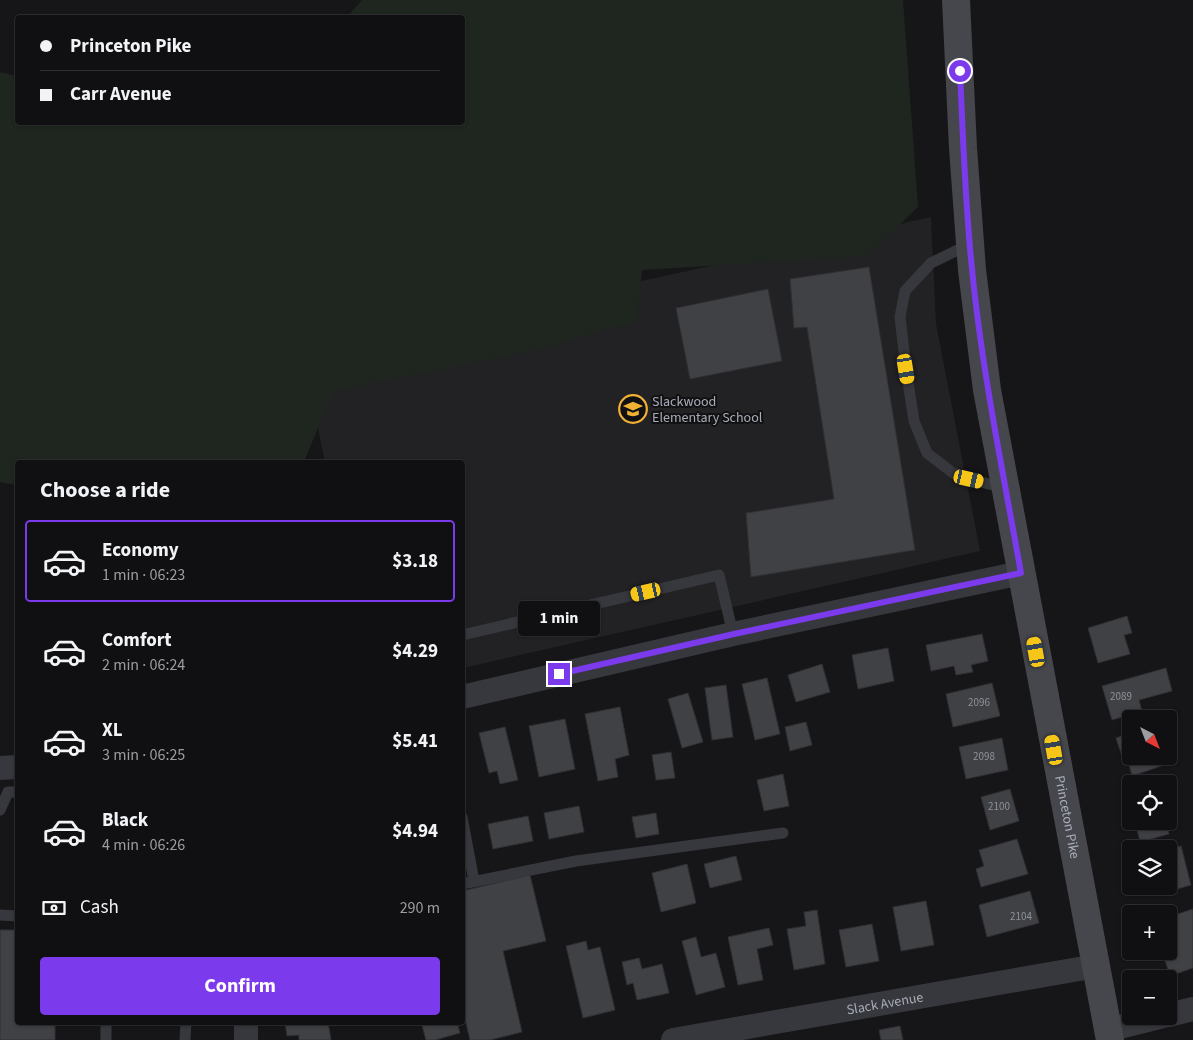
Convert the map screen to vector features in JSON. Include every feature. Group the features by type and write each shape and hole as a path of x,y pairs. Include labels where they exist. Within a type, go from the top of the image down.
{"main road":[{"name":"Princeton Pike","path":"956,0 970,244 987,390 1109,1035"}],"street":[{"path":"465,696 734,634 1021,573"},
{"path":"0,768 15,767"},
{"name":"Slack Avenue","path":"673,1040 1096,966"},
{"path":"1177,1013 1193,1009"},
{"path":"246,1025 246,1040"},
{"path":"1109,1035 1137,1025"}],"lane":[{"path":"970,244 931,263 905,291 900,317 906,369 914,421 927,453 953,473 1005,488"},
{"path":"465,634 719,576 734,634"},
{"path":"0,810 8,792 15,792"},
{"path":"465,850 468,883 576,862 783,833"},
{"path":"0,915 15,916"},
{"path":"106,1025 106,1040"},
{"path":"185,1040 186,1025"}],"shaded area":[{"path":"362,0 903,0 918,207 867,256 642,270 637,321 536,350 333,391 305,460 15,460 15,485 0,482 0,72 15,76 15,125 465,125 465,15 349,15"},
{"name":"Slackwood Elementary School","path":"931,217 936,324 980,551 465,668 465,460 325,460 303,356"}],"building":[{"path":"869,267 915,550 751,577 746,513 834,499 807,327 794,328 790,279"},
{"path":"768,289 782,361 690,379 676,308"},
{"path":"1127,616 1132,633 1124,635 1130,654 1098,663 1088,628"},
{"path":"982,634 988,661 971,665 973,672 956,675 954,666 931,671 926,645"},
{"path":"888,648 894,681 858,689 852,655"},
{"path":"822,664 830,692 796,702 788,675"},
{"path":"1166,668 1172,691 1139,700 1142,710 1122,710 1122,717 1112,720 1102,686"},
{"path":"767,678 780,734 755,740 742,684"},
{"path":"992,683 1000,716 953,727 946,694"},
{"path":"726,685 733,737 712,740 705,688"},
{"path":"688,693 703,742 682,748 668,699"},
{"path":"620,707 629,755 615,759 618,777 598,781 585,714"},
{"path":"565,719 575,769 539,777 529,726"},
{"path":"806,722 812,745 790,751 785,727"},
{"path":"505,727 518,780 500,784 497,771 489,773 479,733"},
{"path":"1122,736 1122,756 1116,738"},
{"path":"1002,738 1008,770 966,779 959,747"},
{"path":"671,752 675,778 656,780 652,755"},
{"path":"1129,765 1164,765 1135,775 1132,775"},
{"path":"783,774 789,806 764,811 757,780"},
{"path":"1010,789 1019,821 990,830 981,797"},
{"path":"579,806 584,832 549,839 544,813"},
{"path":"656,813 659,834 636,838 632,817"},
{"path":"528,816 533,841 493,849 488,824"},
{"path":"1137,830 1168,830 1169,834 1147,840 1140,840"},
{"path":"1017,839 1028,874 981,887 976,869 984,866 979,850"},
{"path":"1181,846 1191,885 1177,889 1177,847"},
{"path":"736,856 742,880 710,888 704,864"},
{"path":"687,864 696,903 661,912 652,873"},
{"path":"530,875 546,941 503,951 522,1032 490,1040 470,1040 465,1019 465,890"},
{"path":"1030,891 1039,923 987,937 979,905"},
{"path":"926,901 934,945 901,951 893,907"},
{"path":"1193,909 1193,968 1177,974 1177,970 1168,970 1165,960 1177,960 1177,914"},
{"path":"817,910 825,964 794,970 787,929 806,926 804,912"},
{"path":"872,924 879,961 846,967 839,930"},
{"path":"769,928 773,945 757,949 763,980 738,985 728,937"},
{"path":"0,930 15,930 15,1025 55,1025 55,1040 0,1040"},
{"path":"696,937 701,957 716,953 725,987 696,995 682,941"},
{"path":"586,941 588,950 600,947 615,1010 583,1018 566,946"},
{"path":"639,958 642,969 662,964 669,993 637,1000 633,983 627,985 622,962"},
{"path":"285,1025 328,1025 331,1040 299,1040 299,1035 287,1036"},
{"path":"422,1025 458,1025 460,1033 435,1040 426,1040"},
{"path":"900,1026 903,1040 881,1040 879,1030"}],"place":[{"name":"Slackwood Elementary School","path":"633,409"}],"route":[{"path":"559,674 734,634 1021,573 987,390 972,270 963,148 960,71"}]}
